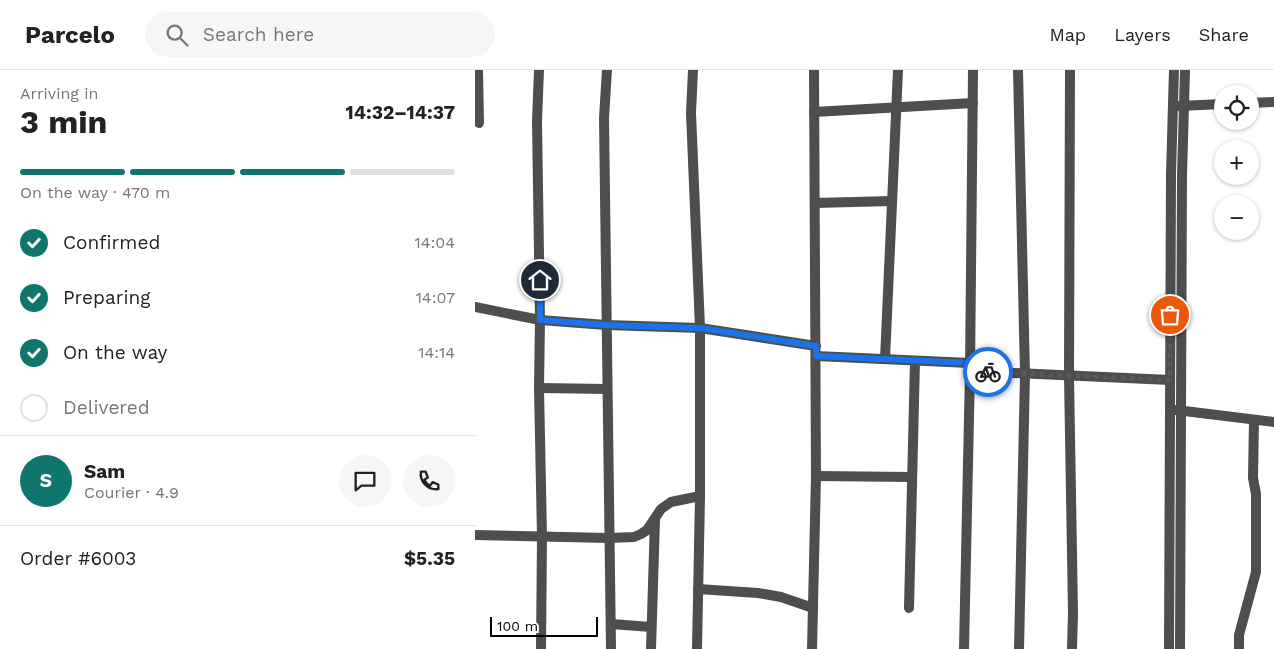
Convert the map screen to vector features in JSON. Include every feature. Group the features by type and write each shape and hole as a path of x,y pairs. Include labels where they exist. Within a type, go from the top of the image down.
{"street":[{"path":"479,70 479,123"},
{"path":"539,70 537,121 542,536 541,649"},
{"path":"607,70 604,118 611,649"},
{"path":"693,70 691,114 700,328 701,496 697,649"},
{"path":"812,649 816,476 814,70"},
{"path":"885,359 898,70"},
{"path":"965,649 973,70"},
{"path":"1018,70 1025,374 1019,649"},
{"path":"1070,70 1069,376 1072,649"},
{"path":"1169,649 1171,180 1174,70"},
{"path":"1180,649 1182,181 1185,70"},
{"path":"1259,103 1274,102"},
{"path":"814,112 973,103"},
{"path":"1173,106 1214,104"},
{"path":"1171,180 1182,181"},
{"path":"815,203 892,201"},
{"path":"475,307 540,320 606,325 700,328 816,351 1025,374 1170,380"},
{"path":"1170,315 1181,316"},
{"path":"909,608 915,361"},
{"path":"539,388 607,389"},
{"path":"1170,409 1274,422"},
{"path":"1239,649 1239,635 1257,572 1256,494 1253,478 1254,420"},
{"path":"1170,463 1181,464"},
{"path":"816,476 912,477"},
{"path":"475,535 634,537 647,530 661,509 671,502 701,496"},
{"path":"651,649 655,519"},
{"path":"1169,563 1180,564"},
{"path":"698,589 773,595 813,608"},
{"path":"611,624 651,627"},
{"path":"1169,625 1180,626"}],"way so far":[{"path":"988,372 1170,380 1170,315"}],"route":[{"path":"540,280 540,320 606,325 700,328 816,346 816,356 970,363 970,371 988,372"}]}
